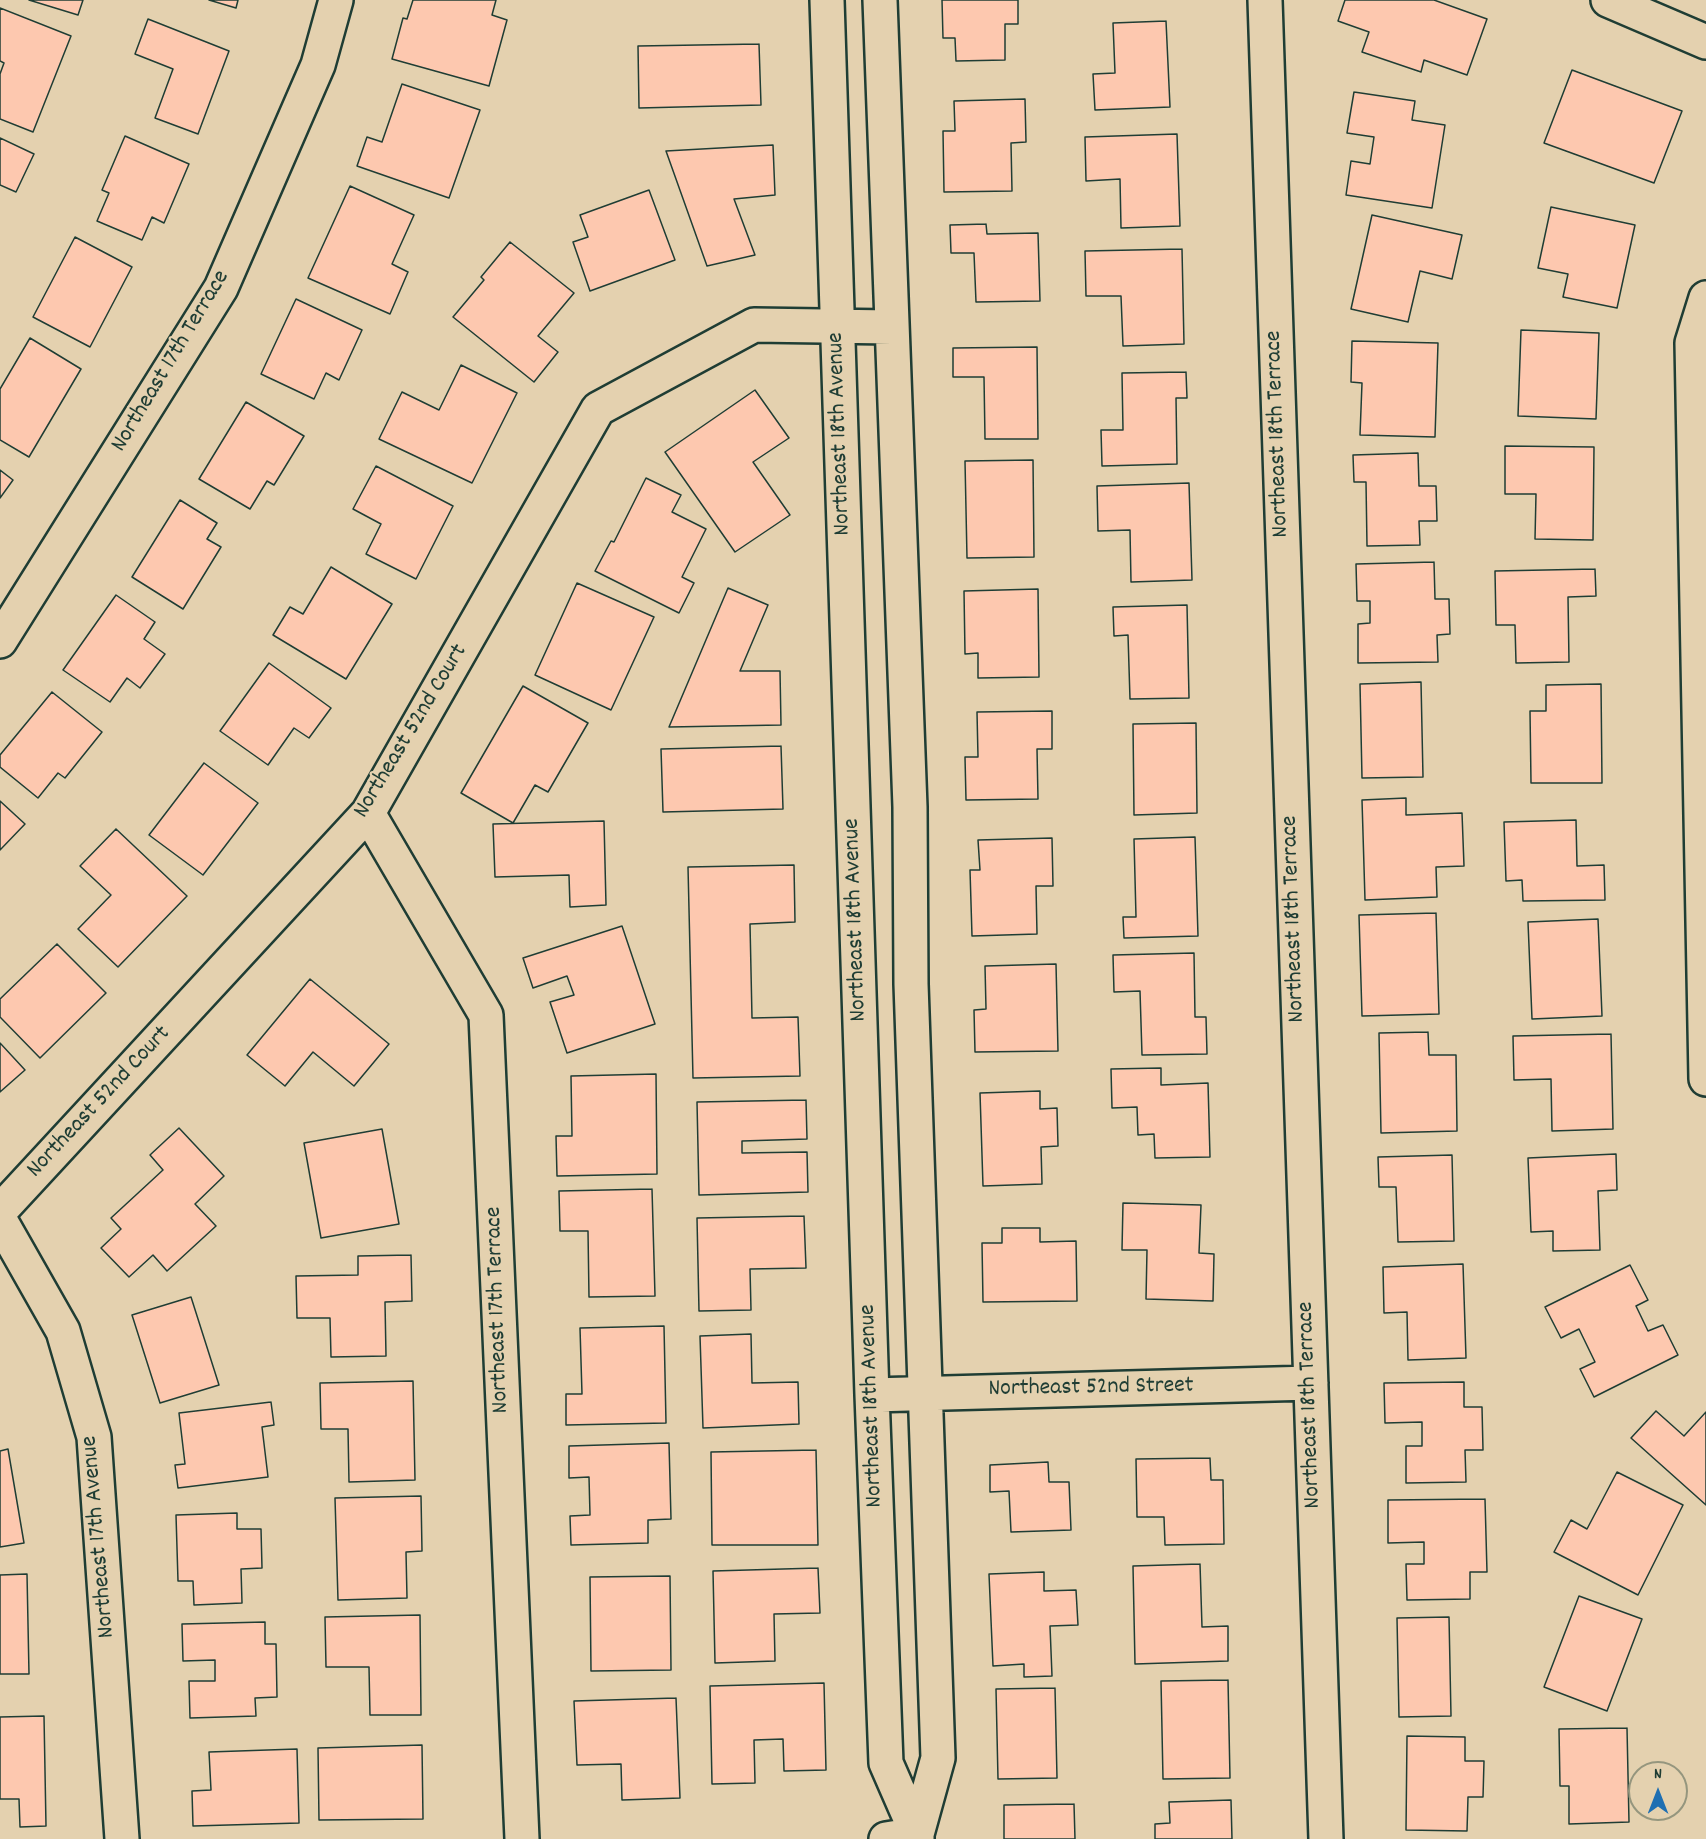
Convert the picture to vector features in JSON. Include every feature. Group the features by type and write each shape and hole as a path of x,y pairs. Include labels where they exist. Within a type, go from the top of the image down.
{"street":[{"name":"Northeast 17th Terrace","path":"0,640 221,288 318,65 336,0"},
{"name":"Northeast 18th Avenue","path":"827,0 886,1763 907,1837"},
{"name":"Northeast 18th Avenue","path":"880,0 910,795 911,984 938,1758 907,1837"},
{"name":"Northeast 18th Terrace","path":"1265,0 1326,1839"},
{"path":"1608,0 1706,42"},
{"path":"1706,298 1692,343 1706,1079"},
{"name":"Northeast 52nd Court","path":"0,1211 368,813 598,409 754,325 892,327"},
{"name":"Northeast 17th Terrace","path":"368,813 486,1015 522,1839"},
{"name":"Northeast 17th Avenue","path":"0,1220 63,1331 94,1437 122,1839"},
{"name":"Northeast 52nd Street","path":"872,1395 1311,1383"}],"building":[{"path":"29,0 83,0 78,15"},
{"path":"209,0 238,0 236,8"},
{"path":"413,0 496,0 492,15 507,20 489,86 392,59 403,18 407,19"},
{"path":"942,0 1018,0 1018,24 1005,24 1005,60 956,61 955,38 943,38"},
{"path":"1345,0 1434,0 1487,19 1467,75 1424,60 1421,72 1362,52 1369,32 1338,21"},
{"path":"0,8 71,36 33,132 0,119 0,74 4,63 0,61"},
{"path":"148,19 229,51 198,134 155,118 173,69 135,54"},
{"path":"1166,21 1170,107 1095,110 1093,74 1115,73 1113,23"},
{"path":"759,44 761,105 639,108 638,46"},
{"path":"1572,70 1682,111 1654,183 1544,143"},
{"path":"402,84 480,110 449,198 357,166 367,137 382,142"},
{"path":"1354,92 1415,101 1412,120 1445,125 1432,208 1346,195 1351,161 1370,164 1374,137 1347,133"},
{"path":"1025,99 1026,142 1011,143 1012,191 944,192 943,131 955,131 954,101"},
{"path":"1177,134 1180,226 1121,228 1120,179 1086,181 1085,137"},
{"path":"125,136 189,164 164,223 152,217 142,240 97,221 109,193 102,190"},
{"path":"0,138 34,154 16,192 0,185"},
{"path":"773,145 775,195 734,199 755,255 707,266 666,151"},
{"path":"350,186 414,215 392,264 408,272 390,314 308,278"},
{"path":"649,190 675,260 590,291 573,242 588,237 580,215"},
{"path":"1551,207 1635,225 1617,308 1563,297 1568,274 1538,268"},
{"path":"1372,215 1462,235 1452,279 1420,271 1408,322 1351,309"},
{"path":"986,224 987,234 1038,233 1040,301 976,302 974,253 951,253 950,225"},
{"path":"75,237 132,267 90,347 33,317"},
{"path":"510,242 574,293 538,336 558,352 534,382 453,317 484,280 481,277"},
{"path":"1182,249 1184,344 1123,346 1121,296 1086,296 1085,251"},
{"path":"296,299 362,330 339,380 326,373 314,399 261,374"},
{"path":"1521,330 1599,333 1596,419 1518,416"},
{"path":"30,338 81,369 29,457 0,440 0,389"},
{"path":"1352,341 1438,343 1435,437 1360,435 1362,383 1351,382"},
{"path":"1037,347 1038,439 985,439 984,377 953,377 953,348"},
{"path":"461,365 517,393 472,483 379,439 402,392 439,410"},
{"path":"1186,372 1187,398 1176,398 1177,464 1102,466 1101,430 1123,430 1122,373"},
{"path":"755,390 789,438 753,462 790,515 735,552 665,452"},
{"path":"246,402 304,436 274,485 267,481 250,509 199,479"},
{"path":"1505,446 1594,447 1593,540 1535,539 1536,494 1505,494"},
{"path":"1418,453 1419,486 1436,486 1437,521 1419,521 1420,545 1367,546 1366,482 1354,482 1353,455"},
{"path":"1033,460 1034,557 967,558 965,461"},
{"path":"376,466 453,506 416,579 366,554 381,524 353,509"},
{"path":"0,470 13,480 0,498"},
{"path":"646,478 681,495 672,512 706,529 682,577 694,583 679,613 595,571 611,541 614,542"},
{"path":"1189,483 1192,580 1131,582 1130,530 1098,531 1097,486"},
{"path":"180,500 217,523 207,539 221,547 183,609 132,577"},
{"path":"1434,562 1435,599 1449,599 1450,634 1437,635 1438,662 1358,663 1358,624 1370,623 1370,601 1357,601 1356,564"},
{"path":"331,567 392,604 346,679 273,635 290,607 303,614"},
{"path":"1595,569 1596,596 1568,597 1569,662 1516,663 1515,625 1496,625 1495,571"},
{"path":"577,583 654,617 611,710 535,675"},
{"path":"728,588 768,605 740,671 780,671 781,725 669,727"},
{"path":"1038,589 1039,677 978,678 978,653 965,654 964,591"},
{"path":"116,595 155,622 144,639 165,654 140,688 127,678 110,702 63,670"},
{"path":"1187,605 1189,698 1130,699 1128,635 1114,636 1113,607"},
{"path":"269,663 331,708 309,738 294,728 268,765 220,731"},
{"path":"1421,682 1423,777 1362,778 1360,684"},
{"path":"1601,684 1602,783 1531,783 1530,711 1546,711 1546,685"},
{"path":"523,686 588,723 548,792 535,785 513,823 461,793"},
{"path":"52,692 102,732 65,778 58,773 38,798 0,767 0,755"},
{"path":"1052,711 1052,749 1037,749 1038,799 966,800 965,757 978,757 977,712"},
{"path":"1196,723 1197,813 1134,815 1133,724"},
{"path":"781,746 783,809 663,812 661,749"},
{"path":"204,763 258,803 203,875 149,835"},
{"path":"1406,798 1406,815 1462,813 1464,866 1436,867 1437,897 1365,900 1362,800"},
{"path":"0,801 25,824 0,850"},
{"path":"1576,820 1577,866 1604,865 1605,900 1523,901 1522,880 1506,881 1504,822"},
{"path":"604,821 606,905 570,907 569,875 495,877 493,824"},
{"path":"116,829 187,896 118,967 78,929 111,895 80,866"},
{"path":"1195,837 1198,936 1124,938 1123,917 1136,917 1134,839"},
{"path":"1052,838 1053,886 1036,886 1037,934 972,936 970,870 980,870 978,840"},
{"path":"794,865 795,922 750,924 752,1018 798,1017 800,1076 693,1078 688,867"},
{"path":"1436,913 1439,1014 1362,1016 1359,915"},
{"path":"1598,919 1602,1016 1532,1019 1528,922"},
{"path":"622,926 655,1024 567,1053 550,1002 574,995 567,976 533,988 523,958"},
{"path":"57,944 106,993 40,1058 0,1017 0,999"},
{"path":"1194,953 1195,1017 1206,1017 1207,1054 1142,1055 1140,991 1114,992 1113,955"},
{"path":"1056,964 1058,1051 975,1052 974,1010 986,1009 985,966"},
{"path":"310,979 389,1044 354,1086 313,1052 285,1086 247,1055"},
{"path":"1428,1032 1429,1055 1456,1055 1457,1131 1381,1133 1379,1033"},
{"path":"1611,1034 1613,1129 1552,1131 1551,1079 1514,1080 1513,1036"},
{"path":"0,1043 25,1070 0,1092"},
{"path":"1161,1068 1161,1085 1208,1083 1210,1157 1155,1158 1154,1134 1138,1135 1137,1107 1112,1108 1111,1069"},
{"path":"656,1074 657,1174 557,1176 556,1136 572,1136 571,1076"},
{"path":"1040,1091 1040,1109 1057,1108 1058,1146 1041,1147 1042,1184 983,1186 980,1093"},
{"path":"806,1100 807,1139 742,1141 742,1153 807,1152 808,1192 699,1195 697,1102"},
{"path":"179,1128 224,1176 195,1204 216,1226 167,1271 153,1255 129,1277 101,1248 121,1229 111,1218 163,1170 150,1155"},
{"path":"382,1129 399,1224 321,1238 304,1143"},
{"path":"1616,1154 1617,1190 1598,1191 1600,1250 1553,1251 1553,1231 1531,1232 1528,1158"},
{"path":"1452,1155 1454,1241 1398,1242 1396,1187 1379,1187 1378,1157"},
{"path":"652,1189 655,1296 589,1297 588,1231 560,1231 559,1191"},
{"path":"1123,1203 1201,1205 1199,1253 1214,1254 1213,1301 1146,1299 1147,1250 1122,1250"},
{"path":"804,1216 806,1268 750,1269 751,1310 699,1311 697,1218"},
{"path":"1002,1228 1040,1228 1040,1242 1076,1241 1077,1301 983,1302 982,1243 1002,1243"},
{"path":"411,1255 412,1301 385,1302 386,1356 331,1357 330,1318 297,1318 296,1276 358,1275 358,1256"},
{"path":"1463,1264 1466,1358 1408,1360 1407,1312 1384,1313 1383,1267"},
{"path":"1630,1265 1648,1300 1636,1306 1648,1331 1663,1325 1678,1355 1594,1397 1580,1369 1595,1362 1579,1329 1561,1338 1545,1307"},
{"path":"191,1297 219,1385 160,1403 132,1315"},
{"path":"664,1326 666,1423 566,1425 566,1394 582,1394 580,1328"},
{"path":"751,1334 752,1383 798,1382 799,1424 703,1428 700,1336"},
{"path":"413,1381 415,1480 349,1482 348,1429 321,1429 320,1383"},
{"path":"1464,1382 1464,1407 1482,1407 1483,1450 1465,1450 1466,1482 1406,1483 1406,1446 1422,1446 1422,1422 1385,1423 1384,1383"},
{"path":"271,1402 274,1425 262,1427 268,1477 178,1488 175,1465 185,1464 179,1413"},
{"path":"1656,1411 1684,1436 1706,1412 1706,1505 1631,1438"},
{"path":"669,1443 671,1519 648,1520 648,1543 571,1545 570,1516 590,1515 589,1477 569,1478 569,1446"},
{"path":"8,1449 24,1543 0,1547 0,1451"},
{"path":"816,1450 818,1545 712,1545 711,1452"},
{"path":"1210,1458 1211,1480 1223,1480 1224,1544 1165,1545 1164,1517 1137,1517 1136,1459"},
{"path":"1048,1462 1049,1482 1069,1482 1071,1530 1011,1532 1009,1491 990,1492 990,1465"},
{"path":"1617,1472 1683,1505 1638,1595 1554,1552 1571,1520 1587,1529"},
{"path":"421,1496 422,1551 406,1552 407,1598 338,1600 335,1498"},
{"path":"1485,1499 1487,1572 1470,1572 1470,1599 1407,1600 1406,1564 1424,1564 1424,1542 1388,1543 1388,1500"},
{"path":"237,1513 237,1529 261,1529 262,1568 241,1569 242,1603 194,1605 193,1581 178,1581 176,1515"},
{"path":"1200,1564 1202,1627 1228,1626 1228,1661 1135,1664 1133,1566"},
{"path":"818,1568 820,1613 774,1614 775,1661 715,1663 713,1571"},
{"path":"1044,1572 1044,1591 1076,1590 1078,1625 1050,1626 1052,1676 1024,1677 1024,1664 993,1666 989,1574"},
{"path":"27,1574 29,1674 0,1674 0,1575"},
{"path":"670,1576 671,1670 591,1671 590,1577"},
{"path":"1579,1596 1642,1619 1607,1711 1544,1687"},
{"path":"420,1615 421,1715 370,1715 369,1667 326,1667 325,1617"},
{"path":"1449,1617 1451,1716 1399,1717 1397,1618"},
{"path":"265,1622 265,1644 276,1644 277,1697 255,1698 256,1716 190,1718 189,1681 215,1681 215,1660 183,1661 182,1624"},
{"path":"1228,1680 1230,1778 1163,1779 1161,1681"},
{"path":"824,1683 826,1770 784,1771 783,1739 754,1740 755,1783 712,1784 710,1686"},
{"path":"1055,1688 1057,1778 998,1779 996,1689"},
{"path":"676,1698 680,1798 622,1800 621,1764 577,1765 574,1701"},
{"path":"44,1716 46,1826 20,1827 19,1799 0,1799 0,1717"},
{"path":"1627,1728 1629,1822 1569,1824 1569,1786 1560,1786 1559,1729"},
{"path":"1407,1736 1465,1737 1465,1761 1484,1761 1483,1797 1468,1797 1467,1831 1406,1830"},
{"path":"422,1745 423,1819 319,1820 318,1748"},
{"path":"297,1749 299,1823 193,1826 192,1791 211,1790 209,1752"},
{"path":"1231,1800 1232,1839 1155,1839 1155,1824 1170,1823 1169,1802"},
{"path":"1074,1804 1075,1839 1004,1839 1004,1805"}]}
